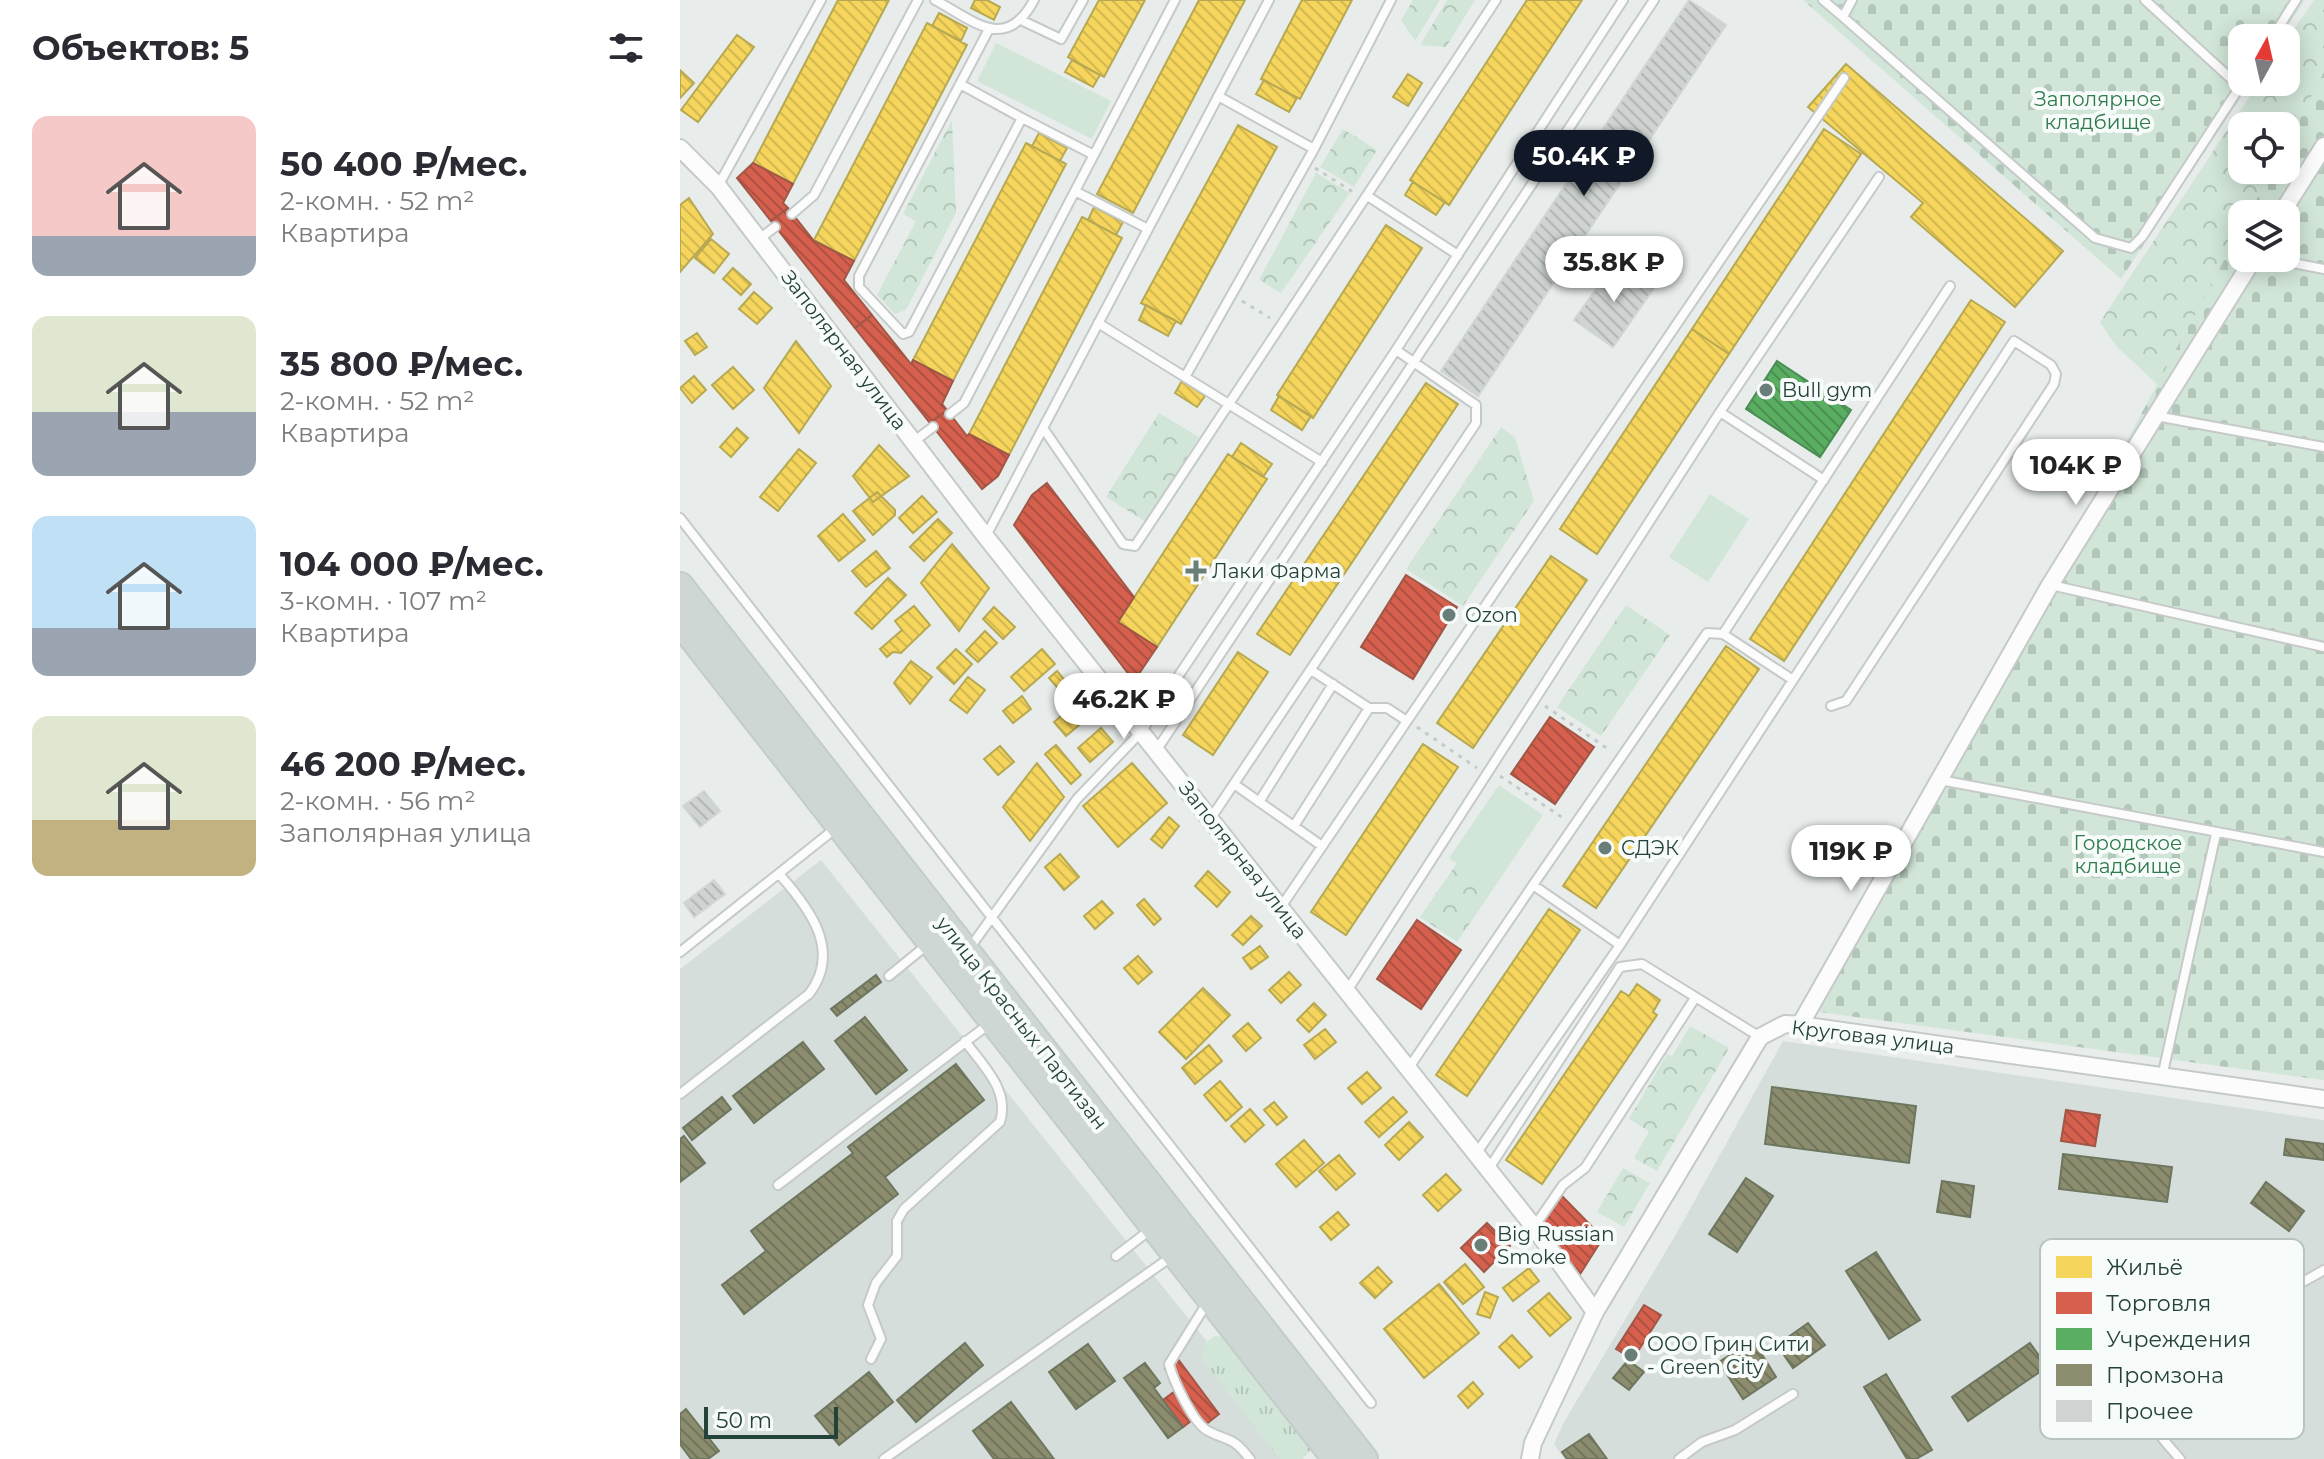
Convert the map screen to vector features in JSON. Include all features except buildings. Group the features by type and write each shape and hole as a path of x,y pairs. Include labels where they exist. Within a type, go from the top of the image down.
{"main road":[{"name":"улица Красных Партизан","path":"680,586 966,953 1340,1454"},
{"name":"улица Красных Партизан","path":"680,622 1210,1299 1340,1454"}],"street":[{"path":"2290,200 2324,146"},
{"name":"Заполярная улица","path":"680,148 718,186 986,537 1534,1227 1595,1312"},
{"path":"1800,1025 2050,585 2245,272"},
{"name":"Круговая улица","path":"1760,1037 1785,1024 1800,1025 2324,1099"},
{"path":"1530,1459 1533,1443 1595,1312 1760,1037"}],"lane":[{"path":"718,186 821,0"},
{"path":"792,214 814,195 918,0"},
{"path":"935,0 989,29 1013,28 1023,21 1034,0"},
{"path":"1023,21 1061,39 1083,0"},
{"path":"950,414 965,401 1175,0"},
{"path":"986,537 1269,0"},
{"path":"1185,377 1307,163 1391,0"},
{"path":"1043,428 1123,544 1135,546 1368,198 1496,0"},
{"path":"966,953 1077,799 1141,732 1396,350 1623,0"},
{"path":"1156,751 1654,0"},
{"path":"1823,0 2095,238 2117,246 2131,248 2142,237 2233,96"},
{"path":"1843,17 1852,0"},
{"path":"2145,0 2228,73"},
{"path":"2281,24 2296,0"},
{"path":"989,29 858,281 898,332 909,332 1022,118"},
{"path":"1280,908 1844,78"},
{"path":"960,84 1094,155"},
{"path":"1218,96 1314,149"},
{"path":"1347,992 1720,412 1879,177"},
{"path":"1075,191 1148,229"},
{"path":"1368,198 1458,255"},
{"path":"759,239 775,227"},
{"path":"2300,264 2324,269"},
{"path":"1723,634 1950,286"},
{"path":"1098,323 1322,462"},
{"path":"1476,1155 1620,945 2014,341 2051,365 2056,374 2054,384 1846,701 1831,706"},
{"path":"1210,819 1476,423 1476,405 1396,350"},
{"path":"1720,412 1824,480"},
{"path":"2156,416 2324,447"},
{"path":"913,442 933,427"},
{"path":"680,518 1371,1403"},
{"path":"2050,585 2324,647"},
{"path":"1408,1069 1702,638 1715,631 1723,634 1793,680"},
{"path":"1311,670 1369,708 1387,708 1407,721"},
{"path":"1259,802 1333,684"},
{"path":"1294,826 1369,708"},
{"path":"1940,780 2324,852"},
{"path":"1234,784 1322,846"},
{"path":"680,952 839,825"},
{"path":"2162,1077 2216,834"},
{"path":"680,1094 809,994 823,976 824,948 805,904 780,875"},
{"path":"1533,885 1620,945"},
{"path":"889,976 930,942"},
{"path":"1488,1170 1620,967 1642,964 1760,1037"},
{"path":"1534,1227 1563,1185 1585,1168 1695,998"},
{"path":"778,1185 993,1021"},
{"path":"871,1359 881,1339 868,1305 876,1283 897,1256 897,1221 904,1209 1000,1122 1005,1107 1001,1091 965,1041"},
{"path":"1116,1256 1154,1227"},
{"path":"884,1459 1175,1254"},
{"path":"2304,1282 2324,1270"},
{"path":"1210,1299 1169,1364 1173,1381 1205,1430 1235,1439 1250,1459"},
{"path":"1679,1459 1702,1442 1735,1430 1793,1394"},
{"path":"2166,1439 2180,1459"}],"path":[{"path":"1307,163 1368,198"},
{"path":"1232,295 1283,326"},
{"path":"1535,699 1621,757"},
{"path":"1407,721 1574,826"}],"shaded area":[{"path":"821,860 1301,1459 680,1459 680,969"},
{"path":"1783,1041 2324,1120 2324,1459 1564,1459 1554,1444 1564,1422 1675,1236"}],"green space":[{"path":"1413,0 1440,0 1415,41 1401,20"},
{"path":"1447,0 1475,0 1446,47 1420,45"},
{"name":"Заполярное кладбище","path":"1803,0 2305,0 2289,24 2228,24 2228,96 2242,96 2231,112 2228,112 2228,117 2121,279"},
{"path":"2314,0 2324,0 2324,121 2300,159 2300,112 2239,112 2250,96 2300,96 2298,24"},
{"path":"996,43 1111,101 1092,139 977,81"},
{"name":"Городское кладбище","path":"2324,72 2324,1080 1819,1012 2228,253 2228,272 2300,272 2300,200 2256,200 2265,184 2300,184 2300,117"},
{"path":"952,120 956,213 906,310 895,314 877,295 916,221 903,214"},
{"path":"1343,129 1377,150 1354,187 1320,167"},
{"path":"2228,129 2228,184 2285,184 2275,200 2228,200 2229,272 2158,385 2116,346 2100,322"},
{"path":"1316,173 1350,193 1281,293 1259,280"},
{"path":"1159,413 1199,437 1146,522 1106,497"},
{"path":"1501,427 1515,437 1534,501 1463,606 1406,569"},
{"path":"1710,494 1749,519 1708,582 1669,557"},
{"path":"1626,605 1670,635 1601,736 1557,707"},
{"path":"1499,785 1543,815 1494,888 1449,858"},
{"path":"1457,863 1494,888 1457,942 1420,917"},
{"path":"1690,1026 1729,1048 1657,1171 1634,1158 1649,1131 1629,1119 1667,1054 1672,1056"},
{"path":"1623,1168 1650,1183 1624,1227 1597,1212"},
{"path":"1215,1336 1225,1337 1312,1448 1303,1459 1280,1459 1202,1359 1204,1343"}],"place":[{"name":"Bull gym","path":"1766,390"},
{"name":"Лаки Фарма","path":"1196,571"},
{"name":"Ozon","path":"1449,615"},
{"name":"СДЭК","path":"1605,848"},
{"name":"Big Russian Smoke","path":"1481,1245"},
{"name":"ООО Грин Сити - Green City","path":"1631,1355"}]}
